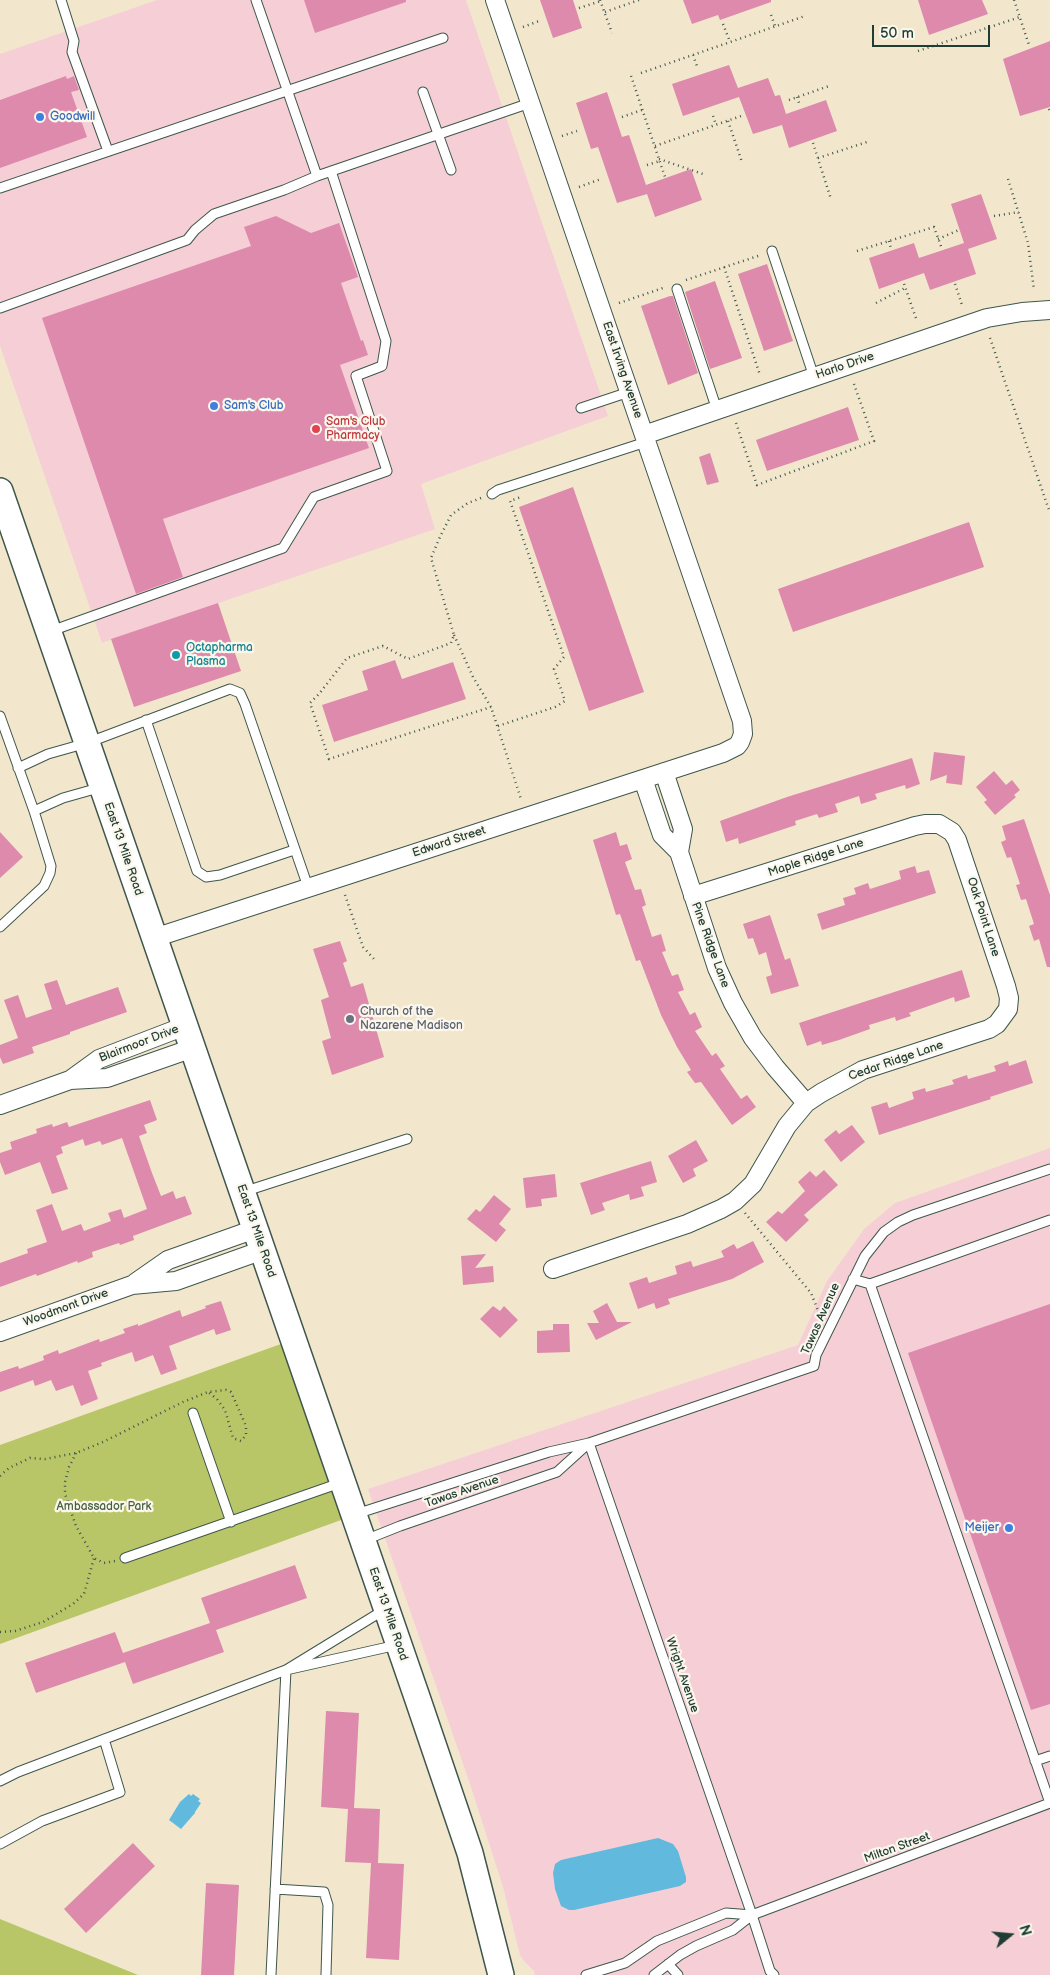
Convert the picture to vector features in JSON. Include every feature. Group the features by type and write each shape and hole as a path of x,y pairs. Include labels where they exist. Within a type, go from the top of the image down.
{"main road":[{"name":"East 13 Mile Road","path":"1,496 5,524 48,632 87,743 470,1854 501,1975"}],"street":[{"name":"East Irving Avenue","path":"495,0 742,721 743,734 740,742"},
{"name":"Harlo Drive","path":"645,438 717,410 987,318 1022,312 1050,310"},
{"name":"Edward Street","path":"154,938 724,753 737,746 740,742"},
{"name":"Pine Ridge Lane","path":"664,772 683,829 679,852 717,968 743,1021 769,1060 806,1104"},
{"name":"Pine Ridge Lane","path":"643,779 662,836 679,852"},
{"name":"Maple Ridge Lane","path":"693,896 914,826 932,823 939,824"},
{"name":"Oak Point Lane","path":"939,824 952,832 957,840 1006,986 1009,998 1008,1009 1003,1018"},
{"name":"Cedar Ridge Lane","path":"554,1268 688,1224 721,1209 735,1201 753,1184 787,1126 806,1104 821,1093 848,1077 979,1033 998,1024 1003,1018"},
{"name":"Blairmoor Drive","path":"0,1105 70,1080 99,1059 189,1037"},
{"name":"Woodmont Drive","path":"0,1332 132,1285 168,1260 259,1239"}],"lane":[{"path":"61,0 74,41 72,52 108,152"},
{"path":"256,0 317,176"},
{"path":"0,188 443,38"},
{"path":"423,92 451,170"},
{"path":"0,308 187,240 195,230 214,214 284,190 331,171 530,103"},
{"path":"48,632 283,548 314,497 387,471 356,376 382,366 386,341 331,171"},
{"path":"768,253 814,376"},
{"path":"677,288 717,410"},
{"path":"581,408 629,392"},
{"path":"492,494 498,490 645,438"},
{"path":"18,768 48,754 87,743 230,689 240,693 308,887"},
{"path":"0,716 49,857 50,873 44,886 0,927"},
{"path":"146,720 197,871 206,876 220,875 294,850"},
{"path":"34,811 63,798 102,787"},
{"path":"243,1192 407,1139"},
{"name":"Tawas Avenue","path":"354,1514 549,1452 589,1443 814,1366 816,1356 865,1256 884,1232 898,1222 913,1215 1050,1169"},
{"path":"853,1279 870,1284 1050,1220"},
{"path":"870,1284 1050,1803"},
{"path":"193,1413 231,1522"},
{"name":"Tawas Avenue","path":"363,1541 400,1526 557,1472 589,1443"},
{"name":"Wright Avenue","path":"589,1443 770,1971 774,1975"},
{"path":"125,1558 343,1482"},
{"path":"286,1670 386,1608"},
{"path":"0,1781 18,1772 286,1670 399,1645"},
{"path":"271,1975 286,1670"},
{"path":"0,1844 42,1821 120,1792 104,1739"},
{"path":"1035,1761 1050,1756"},
{"name":"Milton Street","path":"654,1975 696,1946 733,1930 752,1915 1050,1803"},
{"path":"276,1889 324,1892 328,1905 326,1975"},
{"name":"Milton Street","path":"586,1975 625,1963 657,1940 726,1913 752,1915"},
{"path":"668,1964 678,1975"}],"path":[{"path":"579,8 600,0 612,33"},
{"path":"605,12 639,0"},
{"path":"1014,0 1029,45"},
{"path":"771,15 775,26"},
{"path":"641,73 805,16"},
{"path":"918,51 1020,16"},
{"path":"523,27 539,21"},
{"path":"723,24 730,42"},
{"path":"693,55 698,69"},
{"path":"630,76 665,177"},
{"path":"789,100 829,86"},
{"path":"797,97 799,103"},
{"path":"622,117 642,110"},
{"path":"713,116 716,125"},
{"path":"655,146 744,116"},
{"path":"728,121 742,162"},
{"path":"562,136 577,131"},
{"path":"818,158 870,141"},
{"path":"813,143 832,199"},
{"path":"647,165 659,160 703,174"},
{"path":"579,187 601,179"},
{"path":"1008,179 1028,243 1034,290"},
{"path":"994,216 1019,212"},
{"path":"857,251 934,226 942,249"},
{"path":"938,239 960,230"},
{"path":"889,241 891,249"},
{"path":"683,281 768,253"},
{"path":"724,267 760,375"},
{"path":"904,284 916,321"},
{"path":"955,284 962,305"},
{"path":"619,303 666,287"},
{"path":"876,303 906,288"},
{"path":"990,338 1050,514"},
{"path":"736,424 758,485 874,441 854,384"},
{"path":"492,494 468,503 451,515 431,558 454,635 473,677 492,707 521,799"},
{"path":"498,726 555,707 565,701 554,669 564,657 510,501 527,495"},
{"path":"454,635 451,643 408,659 383,646 347,658 310,703 329,758 492,707"},
{"path":"345,895 363,947 374,959"},
{"path":"742,1209 811,1292 822,1320"},
{"path":"0,1476 9,1468 30,1458 56,1458 76,1453 208,1392 226,1390 231,1392 246,1426 246,1435 241,1441 233,1438 225,1410 217,1399 208,1392"},
{"path":"76,1453 69,1467 64,1494 76,1526 94,1558 104,1563 125,1558"},
{"path":"0,1632 15,1631 43,1622 73,1604 84,1594 90,1579 94,1558"}],"shaded area":[{"path":"157,0 466,0 608,416 421,484 435,529 102,643 0,346 0,54"},
{"path":"1050,1148 1050,1975 535,1975 534,1971 520,1955 503,1887 470,1784 368,1489 798,1345 827,1281 864,1229 895,1203"}],"green space":[{"name":"Ambassador Park","path":"292,1340 352,1516 0,1644 0,1445"},
{"path":"0,1919 138,1975 0,1975"}],"water":[{"path":"189,1794 191,1796 193,1794 200,1799 198,1801 201,1803 181,1829 169,1820 180,1802"},
{"path":"658,1838 673,1844 678,1851 686,1882 680,1886 574,1910 561,1906 555,1889 553,1873 555,1864 561,1860"}],"building":[{"path":"304,0 406,0 406,2 315,33"},
{"path":"540,0 573,0 582,28 553,38"},
{"path":"683,0 771,0 771,2 720,20 718,15 692,24"},
{"path":"918,0 982,0 988,14 929,35"},
{"path":"1050,41 1050,107 1020,116 1003,59"},
{"path":"729,65 738,88 768,78 775,96 780,95 786,114 826,100 837,131 789,148 782,125 753,134 739,97 683,116 672,84"},
{"name":"Goodwill","path":"66,76 67,79 74,76 79,90 71,92 87,137 0,168 0,100"},
{"path":"607,92 622,137 629,135 646,185 691,169 702,200 655,217 647,194 617,203 598,147 591,149 576,103"},
{"path":"981,194 997,239 968,249 976,274 930,290 924,273 879,289 869,258 914,243 919,258 964,243 951,204"},
{"name":"Sam's Club","path":"276,216 311,233 339,223 358,277 341,283 361,341 363,340 368,355 340,365 369,448 163,519 183,577 136,594 42,318 251,246 244,227"},
{"path":"767,264 793,341 764,351 738,274"},
{"path":"715,281 742,358 710,369 685,292"},
{"path":"673,296 698,373 668,385 641,306"},
{"path":"848,407 859,440 767,471 756,440"},
{"path":"710,453 719,482 707,485 699,457"},
{"path":"573,487 644,692 589,711 519,507"},
{"path":"969,522 984,567 793,632 778,589"},
{"name":"Octapharma Plasma","path":"218,603 241,671 134,707 111,639"},
{"path":"395,660 402,679 453,662 466,699 334,742 322,705 368,690 362,671"},
{"path":"934,752 965,756 962,785 946,783 947,775 930,781"},
{"path":"912,758 920,784 906,789 905,785 875,794 877,799 861,804 859,796 835,804 838,812 819,818 817,814 795,821 796,825 739,844 738,838 726,842 720,821 787,797"},
{"path":"994,771 1006,785 1012,780 1020,790 1014,795 1016,797 995,815 984,802 987,800 976,787"},
{"path":"1024,819 1050,895 1050,967 1047,967 1039,939 1034,941 1029,926 1034,924 1026,899 1021,900 1016,885 1020,884 1011,857 1007,858 1001,842 1006,840 1002,826"},
{"path":"0,832 23,857 0,878"},
{"path":"616,832 620,846 627,844 632,859 625,862 635,890 641,889 646,905 642,907 652,937 661,934 666,951 662,952 672,976 678,974 684,990 678,992 690,1015 695,1012 702,1027 695,1031 712,1056 716,1053 725,1066 720,1069 741,1099 747,1095 756,1107 732,1125 701,1082 695,1083 687,1072 691,1070 661,1015 640,960 636,961 620,914 616,915 593,840"},
{"path":"915,866 917,873 929,870 936,893 822,930 817,914 845,905 843,898 856,894 854,888 868,883 870,889 901,879 899,871"},
{"path":"770,915 785,960 790,958 799,986 771,994 766,977 772,975 766,952 759,955 753,938 748,939 743,924"},
{"name":"Church of the Nazarene Madison","path":"340,941 347,961 343,963 351,987 363,983 384,1057 332,1075 322,1041 331,1038 321,1000 329,997 313,949"},
{"path":"962,970 970,997 955,1002 954,997 909,1013 911,1016 896,1021 895,1017 869,1025 870,1029 839,1040 822,1045 821,1041 807,1046 799,1023"},
{"path":"57,980 66,1005 118,987 127,1012 32,1047 34,1053 3,1064 0,1057 0,1045 18,1038 4,1000 18,995 26,1018 52,1009 44,984"},
{"path":"1026,1060 1033,1083 990,1097 991,1099 879,1135 871,1107 887,1102 889,1108 914,1099 912,1092 925,1088 926,1092 954,1084 952,1080 967,1075 968,1079 996,1071 994,1066 1008,1061 1009,1066"},
{"path":"150,1100 157,1120 144,1125 147,1133 139,1136 152,1173 161,1196 173,1191 176,1199 185,1196 192,1214 133,1236 134,1240 92,1252 93,1257 78,1263 77,1261 0,1287 0,1263 28,1253 27,1249 47,1242 36,1210 52,1204 62,1231 81,1224 84,1231 111,1221 108,1213 121,1209 124,1218 147,1209 122,1138 102,1145 100,1141 85,1146 83,1139 61,1147 63,1153 56,1156 68,1189 52,1194 40,1162 5,1175 0,1162 0,1153 12,1149 10,1142 37,1133 36,1129 52,1124 53,1127 67,1122 69,1127"},
{"path":"852,1125 865,1142 841,1162 824,1140 836,1130 839,1134"},
{"path":"696,1140 708,1161 693,1169 696,1176 683,1183 668,1156"},
{"path":"651,1161 657,1182 641,1187 644,1196 630,1200 629,1194 602,1203 605,1210 591,1215 580,1183"},
{"path":"824,1170 838,1185 804,1215 809,1220 786,1242 766,1222 778,1211 782,1214 805,1191 798,1182 810,1171 816,1177"},
{"path":"555,1174 557,1197 541,1199 542,1206 526,1208 523,1178"},
{"path":"494,1195 511,1209 499,1224 506,1230 496,1242 467,1219 476,1209 480,1212"},
{"path":"753,1241 764,1262 732,1279 668,1299 670,1304 656,1309 654,1303 638,1309 629,1283 647,1277 649,1283 677,1274 675,1266 691,1261 693,1267 724,1257 721,1251 734,1244 737,1249"},
{"path":"486,1254 475,1268 493,1266 494,1282 463,1285 461,1256"},
{"path":"221,1301 231,1330 216,1335 214,1329 169,1346 177,1369 161,1375 153,1355 135,1362 132,1352 101,1363 102,1366 88,1371 98,1399 81,1406 73,1385 56,1391 51,1380 35,1386 33,1380 0,1392 0,1372 18,1366 19,1369 44,1360 43,1356 58,1350 59,1354 99,1339 100,1342 125,1333 123,1329 138,1324 138,1326 180,1310 182,1317"},
{"path":"607,1303 617,1322 632,1322 596,1340 587,1323 599,1323 593,1311"},
{"name":"Meijer","path":"1050,1304 1050,1704 1031,1710 908,1353"},
{"path":"493,1306 500,1311 504,1306 518,1320 500,1338 480,1319"},
{"path":"553,1324 569,1324 570,1352 537,1353 537,1331 553,1330"},
{"path":"295,1565 307,1598 216,1630 224,1652 133,1684 125,1662 36,1693 25,1663 115,1632 123,1653 210,1623 201,1598"},
{"path":"326,1711 359,1713 354,1808 380,1809 378,1863 404,1864 399,1960 366,1958 371,1863 345,1862 348,1809 321,1807"},
{"path":"133,1843 155,1866 86,1933 64,1909"},
{"path":"206,1883 239,1885 234,1975 201,1975"}],"place":[{"name":"Goodwill","path":"40,117"},
{"name":"Sam's Club","path":"214,406"},
{"name":"Sam's Club Pharmacy","path":"316,429"},
{"name":"Octapharma Plasma","path":"176,655"},
{"name":"Church of the Nazarene Madison","path":"350,1019"},
{"name":"Meijer","path":"1009,1528"}]}
